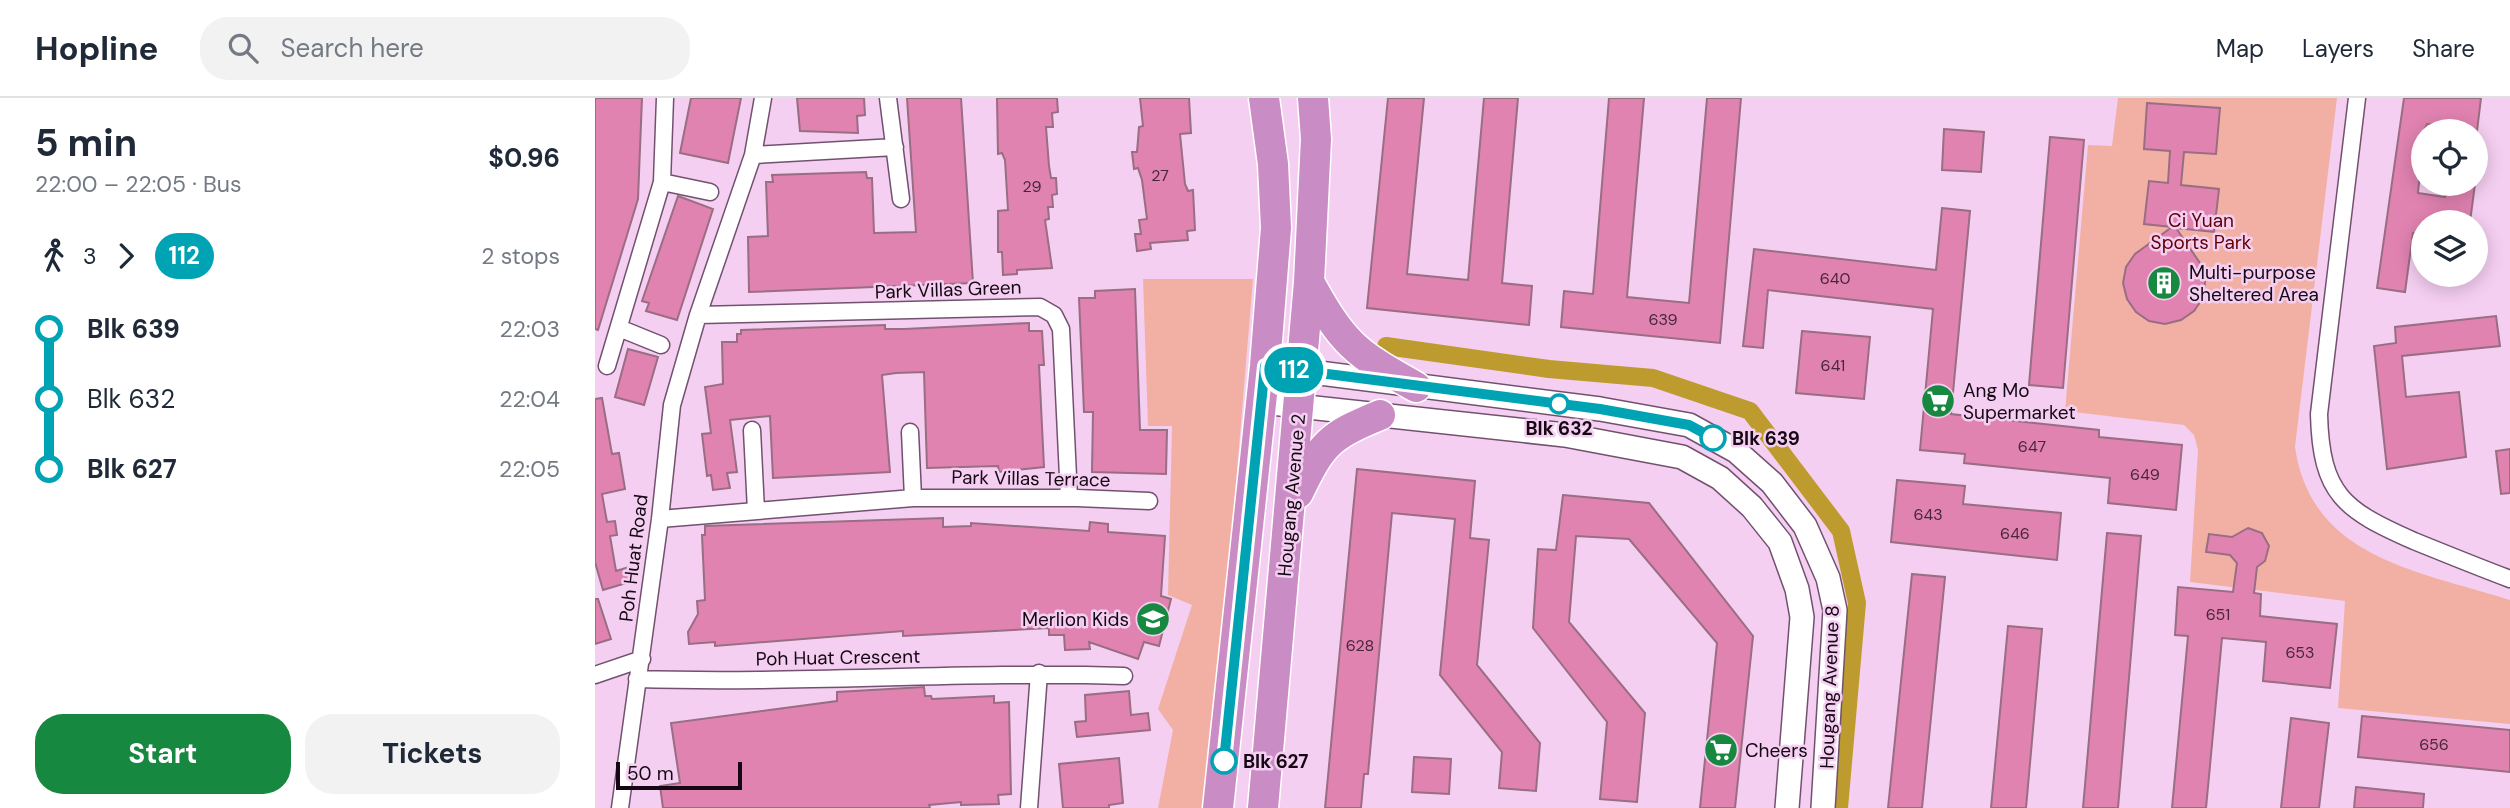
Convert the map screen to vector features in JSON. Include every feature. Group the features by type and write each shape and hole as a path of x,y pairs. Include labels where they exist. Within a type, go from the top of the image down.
{"highway":[{"name":"Hougang Avenue 2","path":"1219,808 1265,366 1276,228 1273,164 1264,98"},
{"path":"1313,98 1316,139"},
{"path":"1316,139 1325,98"},
{"name":"Hougang Avenue 2","path":"1263,808 1303,372 1316,139"},
{"path":"1309,282 1333,325 1348,344 1370,361 1416,387"},
{"path":"1290,509 1323,446 1341,432 1380,415"}],"main road":[{"name":"Hougang Avenue 8","path":"1265,366 1600,409 1689,425 1736,451 1772,482 1805,526 1828,578 1835,610 1823,808"},
{"name":"Hougang Avenue 8","path":"1261,402 1565,435 1682,457 1720,478 1752,507 1780,542 1797,589 1802,617 1787,808"}],"street":[{"path":"607,366 662,182 665,98"},
{"name":"Poh Huat Road","path":"620,808 642,659 672,405 698,316 753,156 763,98"},
{"path":"888,98 901,199"},
{"path":"2357,98 2319,414 2323,459 2340,494 2366,520 2510,579"},
{"path":"753,156 895,147"},
{"path":"662,182 710,192"},
{"name":"Park Villas Green","path":"698,316 1040,307 1054,315 1061,329 1069,498"},
{"path":"619,328 661,345"},
{"path":"752,430 757,511"},
{"path":"910,432 913,498"},
{"name":"Park Villas Terrace","path":"660,519 913,498 1149,501"},
{"path":"595,675 642,659"},
{"path":"1029,808 1039,673"},
{"name":"Poh Huat Crescent","path":"637,679 723,681 1039,673 1124,676"}],"green space":[{"name":"Ci Yuan Sports Park","path":"2118,98 2337,98 2295,447 2305,485 2323,514 2346,537 2375,555 2441,580 2510,600 2510,724 2338,708 2345,601 2190,582 2198,450 2194,435 2184,425 2065,411 2088,145 2112,146"},
{"path":"1143,279 1253,279 1226,603 1210,732 1206,808 1158,808 1173,730 1158,709 1192,605 1168,595 1172,426 1148,426"}],"building":[{"path":"595,98 642,98 638,199 598,330 595,329"},
{"path":"691,98 741,98 728,163 680,153"},
{"path":"797,98 864,98 865,115 857,116 858,133 800,131"},
{"path":"907,98 961,98 973,283 749,292 748,237 768,236 766,182 773,182 772,175 866,172 867,178 872,178 874,233 916,232"},
{"path":"997,98 1057,98 1058,112 1052,113 1053,127 1046,127 1049,166 1051,178 1056,178 1057,194 1052,195 1053,207 1048,207 1049,219 1045,220 1052,268 1017,270 1017,274 1003,275 1002,252 998,252 998,211 1008,210 1005,160 1002,153 998,154"},
{"path":"1140,98 1189,98 1191,133 1180,134 1185,184 1188,191 1193,190 1195,230 1187,231 1188,240 1150,243 1151,249 1137,251 1135,234 1141,234 1139,220 1147,219 1142,180 1138,168 1134,169 1132,152 1137,152 1139,127 1143,126"},
{"path":"1388,98 1424,98 1407,274 1468,280 1484,98 1518,98 1502,283 1532,286 1529,325 1367,308"},
{"path":"1609,98 1644,98 1627,297 1689,303 1707,98 1741,98 1720,343 1561,327 1564,291 1593,294"},
{"path":"2404,98 2481,98 2478,119 2411,119 2411,196 2473,196 2472,210 2411,210 2411,248 2405,292 2377,288"},
{"path":"2147,103 2220,108 2216,154 2184,152 2181,185 2219,189 2214,232 2176,228 2202,266 2205,282 2203,298 2194,311 2181,320 2165,324 2149,321 2136,312 2127,299 2123,283 2126,267 2135,254 2172,227 2144,224 2149,181 2168,183 2170,151 2144,149"},
{"path":"1944,129 1984,132 1981,172 1942,170"},
{"path":"2050,137 2084,140 2063,388 2029,385"},
{"path":"678,196 713,209 677,320 646,311 649,303 642,301"},
{"path":"1942,208 1970,211 1951,414 2099,430 2099,437 2182,445 2176,510 2108,503 2110,478 1964,463 1965,454 1920,450 1933,309 1768,290 1763,348 1743,346 1754,249 1936,270"},
{"path":"1135,289 1140,430 1167,430 1166,474 1092,472 1093,412 1084,412 1079,298 1095,298 1095,291"},
{"path":"2496,316 2500,346 2402,356 2406,397 2459,392 2466,457 2387,469 2374,346 2396,343 2395,327"},
{"path":"1029,323 1029,331 1042,331 1044,365 1039,365 1044,467 999,472 998,466 927,468 924,372 896,373 882,375 890,472 773,478 770,416 730,420 737,472 727,473 730,488 713,490 711,475 707,476 702,434 711,433 705,387 723,384 722,342 737,342 737,334 741,334 741,330 885,325 885,329 904,329"},
{"path":"1802,331 1870,337 1864,399 1796,393"},
{"path":"628,349 658,357 644,405 615,397"},
{"path":"602,398 612,454 619,453 625,489 602,494 607,522 615,521 617,535 610,536 616,571 629,567 633,581 603,590 595,562 595,399"},
{"path":"2510,449 2510,493 2501,494 2496,451"},
{"path":"1357,469 1475,481 1470,538 1489,540 1477,665 1540,743 1536,791 1499,788 1502,752 1440,675 1455,519 1392,513 1368,774 1364,774 1361,808 1325,808"},
{"path":"1897,480 1965,486 1963,504 2061,513 2057,560 1891,542"},
{"path":"1563,495 1649,503 1753,636 1735,808 1700,808 1717,643 1629,539 1576,536 1569,622 1645,713 1637,802 1600,799 1607,722 1533,628 1538,549 1556,550"},
{"path":"943,518 943,527 971,526 971,523 1089,531 1090,522 1108,524 1108,532 1165,536 1161,596 1171,599 1159,646 1144,642 1138,659 1089,642 1090,649 1065,650 1064,635 1049,635 1049,628 903,636 903,631 715,646 715,642 689,644 688,632 698,614 697,601 705,600 702,535 705,535 705,526"},
{"path":"2248,528 2262,533 2269,546 2265,561 2257,567 2254,593 2261,594 2260,616 2337,624 2330,688 2263,681 2266,642 2222,638 2206,808 2172,808 2188,636 2175,635 2178,587 2233,592 2237,563 2230,555 2206,552 2209,534 2232,537"},
{"path":"2107,533 2141,536 2118,808 2083,808"},
{"path":"1912,574 1945,577 1922,808 1888,808"},
{"path":"595,599 598,599 611,639 595,644"},
{"path":"2008,626 2042,629 2026,808 1991,808"},
{"path":"924,687 925,696 931,696 932,699 994,696 994,703 1009,702 1011,794 998,795 999,804 961,805 961,802 929,805 930,808 663,808 660,786 680,783 671,723 837,701 837,692"},
{"path":"1129,691 1131,715 1148,713 1150,730 1077,737 1075,722 1086,721 1085,695"},
{"path":"2362,716 2510,730 2510,772 2358,757"},
{"path":"2291,718 2329,723 2319,808 2281,808"},
{"path":"1414,757 1451,759 1449,794 1412,792"},
{"path":"1119,758 1123,803 1109,805 1109,808 1063,808 1059,764"},
{"path":"2356,787 2424,794 2423,808 2354,808"}],"waterway":[{"path":"1386,346 1549,369 1653,378 1750,411 1841,531 1857,603 1839,808"}],"bus line":[{"name":"112","path":"1224,761 1265,366 1600,409 1689,425 1713,438"}],"place":[{"name":"Multi-purpose Sheltered Area","path":"2164,283"},
{"name":"Ang Mo Supermarket","path":"1938,401"},
{"name":"Blk 632","path":"1559,404"},
{"name":"Blk 639","path":"1713,438"},
{"name":"Merlion Kids","path":"1153,619"},
{"name":"Cheers","path":"1721,750"},
{"name":"Blk 627","path":"1224,761"}]}
